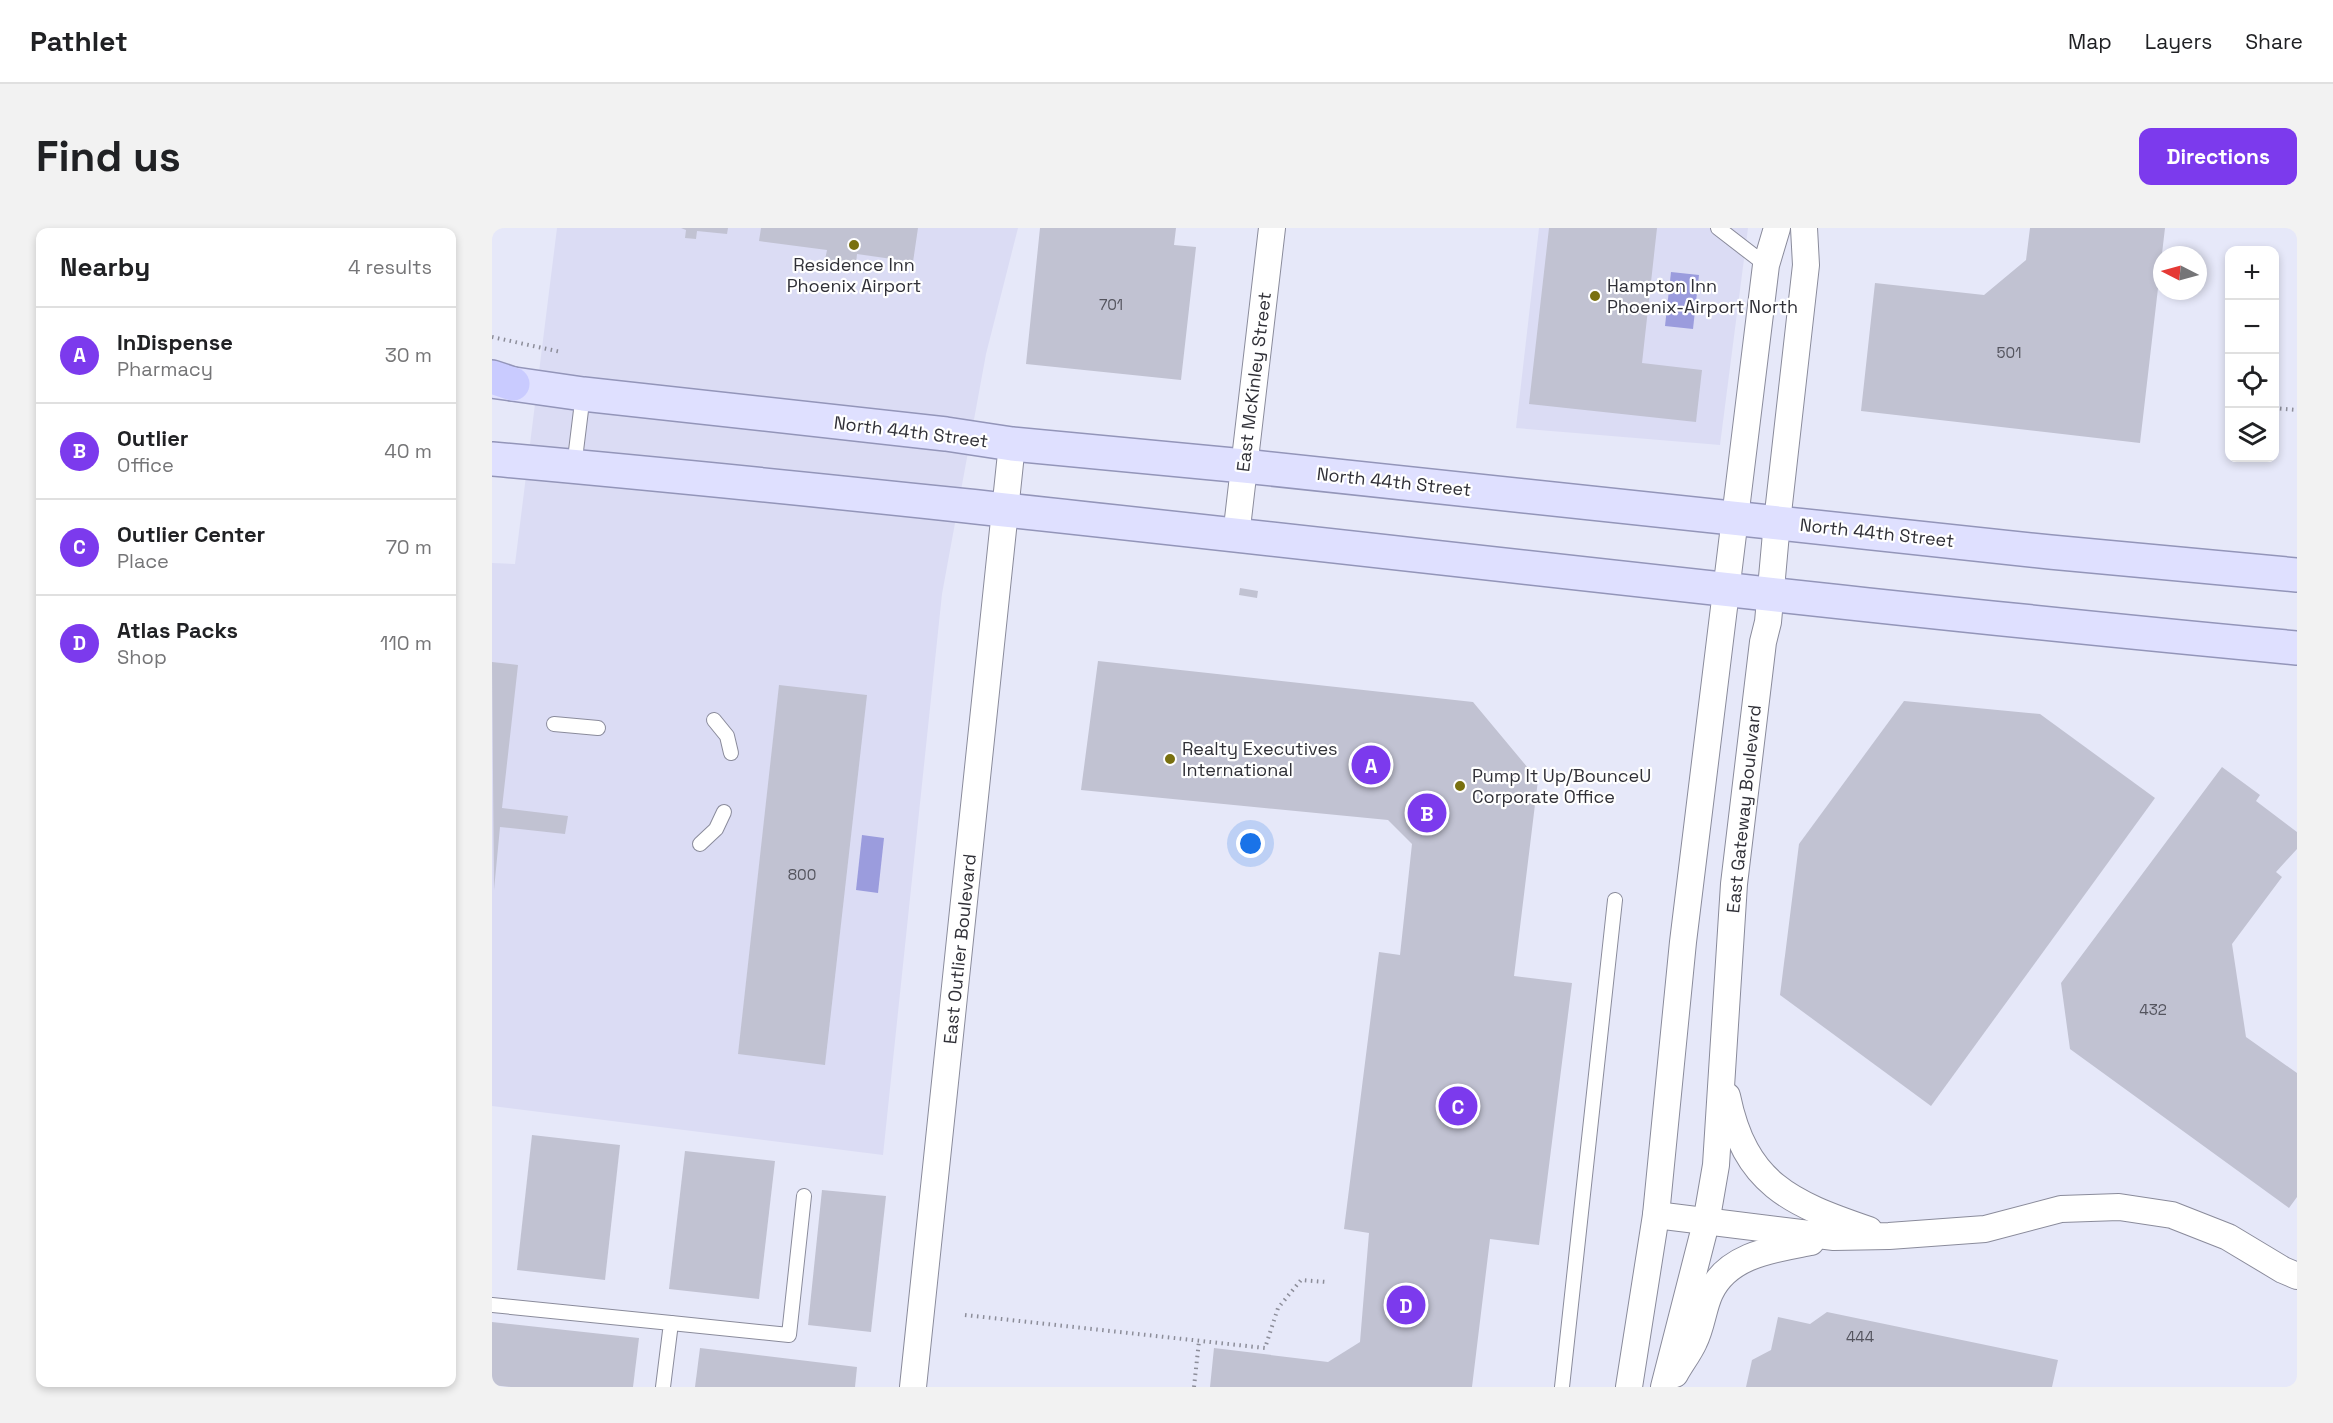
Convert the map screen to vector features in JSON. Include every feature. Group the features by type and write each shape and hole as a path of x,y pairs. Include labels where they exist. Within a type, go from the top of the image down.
{"main road":[{"name":"North 44th Street","path":"499,380 583,394 946,434 1012,444 1244,466 2050,552 2297,575"},
{"path":"492,459 1006,510 1726,590 2297,648"}],"street":[{"name":"East McKinley Street","path":"1236,536 1272,228"},
{"path":"1629,1387 1656,1215 1683,942 1766,264 1776,228"},
{"name":"East Gateway Boulevard","path":"1665,1387 1706,1223 1716,1165 1734,884 1763,642 1768,622 1769,594 1806,265 1804,228"},
{"path":"1006,510 1012,444"},
{"name":"East Outlier Boulevard","path":"913,1387 1006,510"},
{"path":"1722,1070 1731,1116 1742,1145 1768,1181 1782,1193 1820,1213 1889,1236"},
{"path":"1656,1215 1706,1223 1834,1237 1889,1236 1984,1229 2061,1209 2119,1207 2172,1215 2228,1237 2292,1279"},
{"name":"East Gateway Boulevard","path":"1665,1387 1695,1341 1711,1291 1723,1275 1743,1259 1763,1252 1834,1237"}],"lane":[{"path":"1718,228 1766,264"},
{"path":"574,467 583,394"},
{"path":"714,720 727,736 731,753"},
{"path":"554,724 598,728"},
{"path":"700,844 716,829 724,812"},
{"path":"1562,1387 1615,900"},
{"path":"492,1305 789,1335 804,1196"},
{"path":"663,1387 671,1323"}],"path":[{"path":"492,337 561,352"},
{"path":"2279,408 2297,410"},
{"path":"965,1315 1265,1348 1278,1308 1301,1280 1326,1282"},
{"path":"1194,1387 1199,1341"}],"shaded area":[{"path":"557,228 1018,228 986,354 942,594 883,1155 492,1106 492,563 515,564"},
{"path":"1539,228 1748,228 1720,445 1516,428"}],"water":[{"path":"1671,272 1699,275 1693,329 1665,326"},
{"path":"862,835 884,838 878,893 856,890"}],"building":[{"path":"681,228 728,228 727,234 697,231 696,239 685,238 686,230"},
{"name":"Residence Inn Phoenix Airport","path":"761,228 918,228 913,262 857,254 856,264 825,260 827,250 759,241"},
{"path":"1040,228 1176,228 1174,245 1196,247 1181,380 1026,364"},
{"name":"Hampton Inn Phoenix-Airport North","path":"1549,228 1657,228 1642,363 1702,370 1696,422 1529,404"},
{"path":"2030,228 2165,228 2163,246 2153,246 2153,300 2157,300 2140,443 1861,411 1875,283 1984,295 2026,260"},
{"path":"1240,588 1258,591 1257,598 1239,595"},
{"path":"1098,661 1473,702 1538,780 1514,976 1572,983 1539,1245 1490,1239 1472,1387 1210,1387 1214,1348 1328,1362 1360,1342 1369,1233 1344,1229 1379,952 1400,955 1412,844 1388,820 1081,790"},
{"path":"492,662 518,665 502,808 568,816 565,834 500,827 494,890"},
{"path":"779,685 867,695 825,1065 738,1054"},
{"path":"1904,701 2040,714 2155,798 1931,1106 1780,995 1799,844"},
{"path":"2222,767 2260,795 2256,801 2297,832 2297,849 2276,872 2282,877 2232,944 2246,1037 2297,1073 2297,1197 2289,1208 2070,1049 2061,983"},
{"path":"532,1135 620,1145 605,1280 517,1270"},
{"path":"685,1151 775,1161 759,1299 669,1289"},
{"path":"822,1190 886,1196 871,1332 808,1325"},
{"path":"1827,1312 2058,1360 2052,1387 1746,1387 1752,1360 1771,1350 1778,1317 1810,1324"},
{"path":"492,1322 639,1338 633,1387 492,1385"},
{"path":"700,1348 857,1367 855,1387 695,1387"}],"place":[{"name":"Residence Inn Phoenix Airport","path":"854,245"},
{"name":"Hampton Inn Phoenix-Airport North","path":"1595,296"},
{"name":"Realty Executives International","path":"1170,759"},
{"name":"InDispense","path":"1371,765"},
{"name":"Pump It Up/BounceU Corporate Office","path":"1460,786"},
{"name":"Outlier","path":"1427,813"},
{"name":"Outlier Center","path":"1458,1106"},
{"name":"Atlas Packs","path":"1406,1305"}]}
